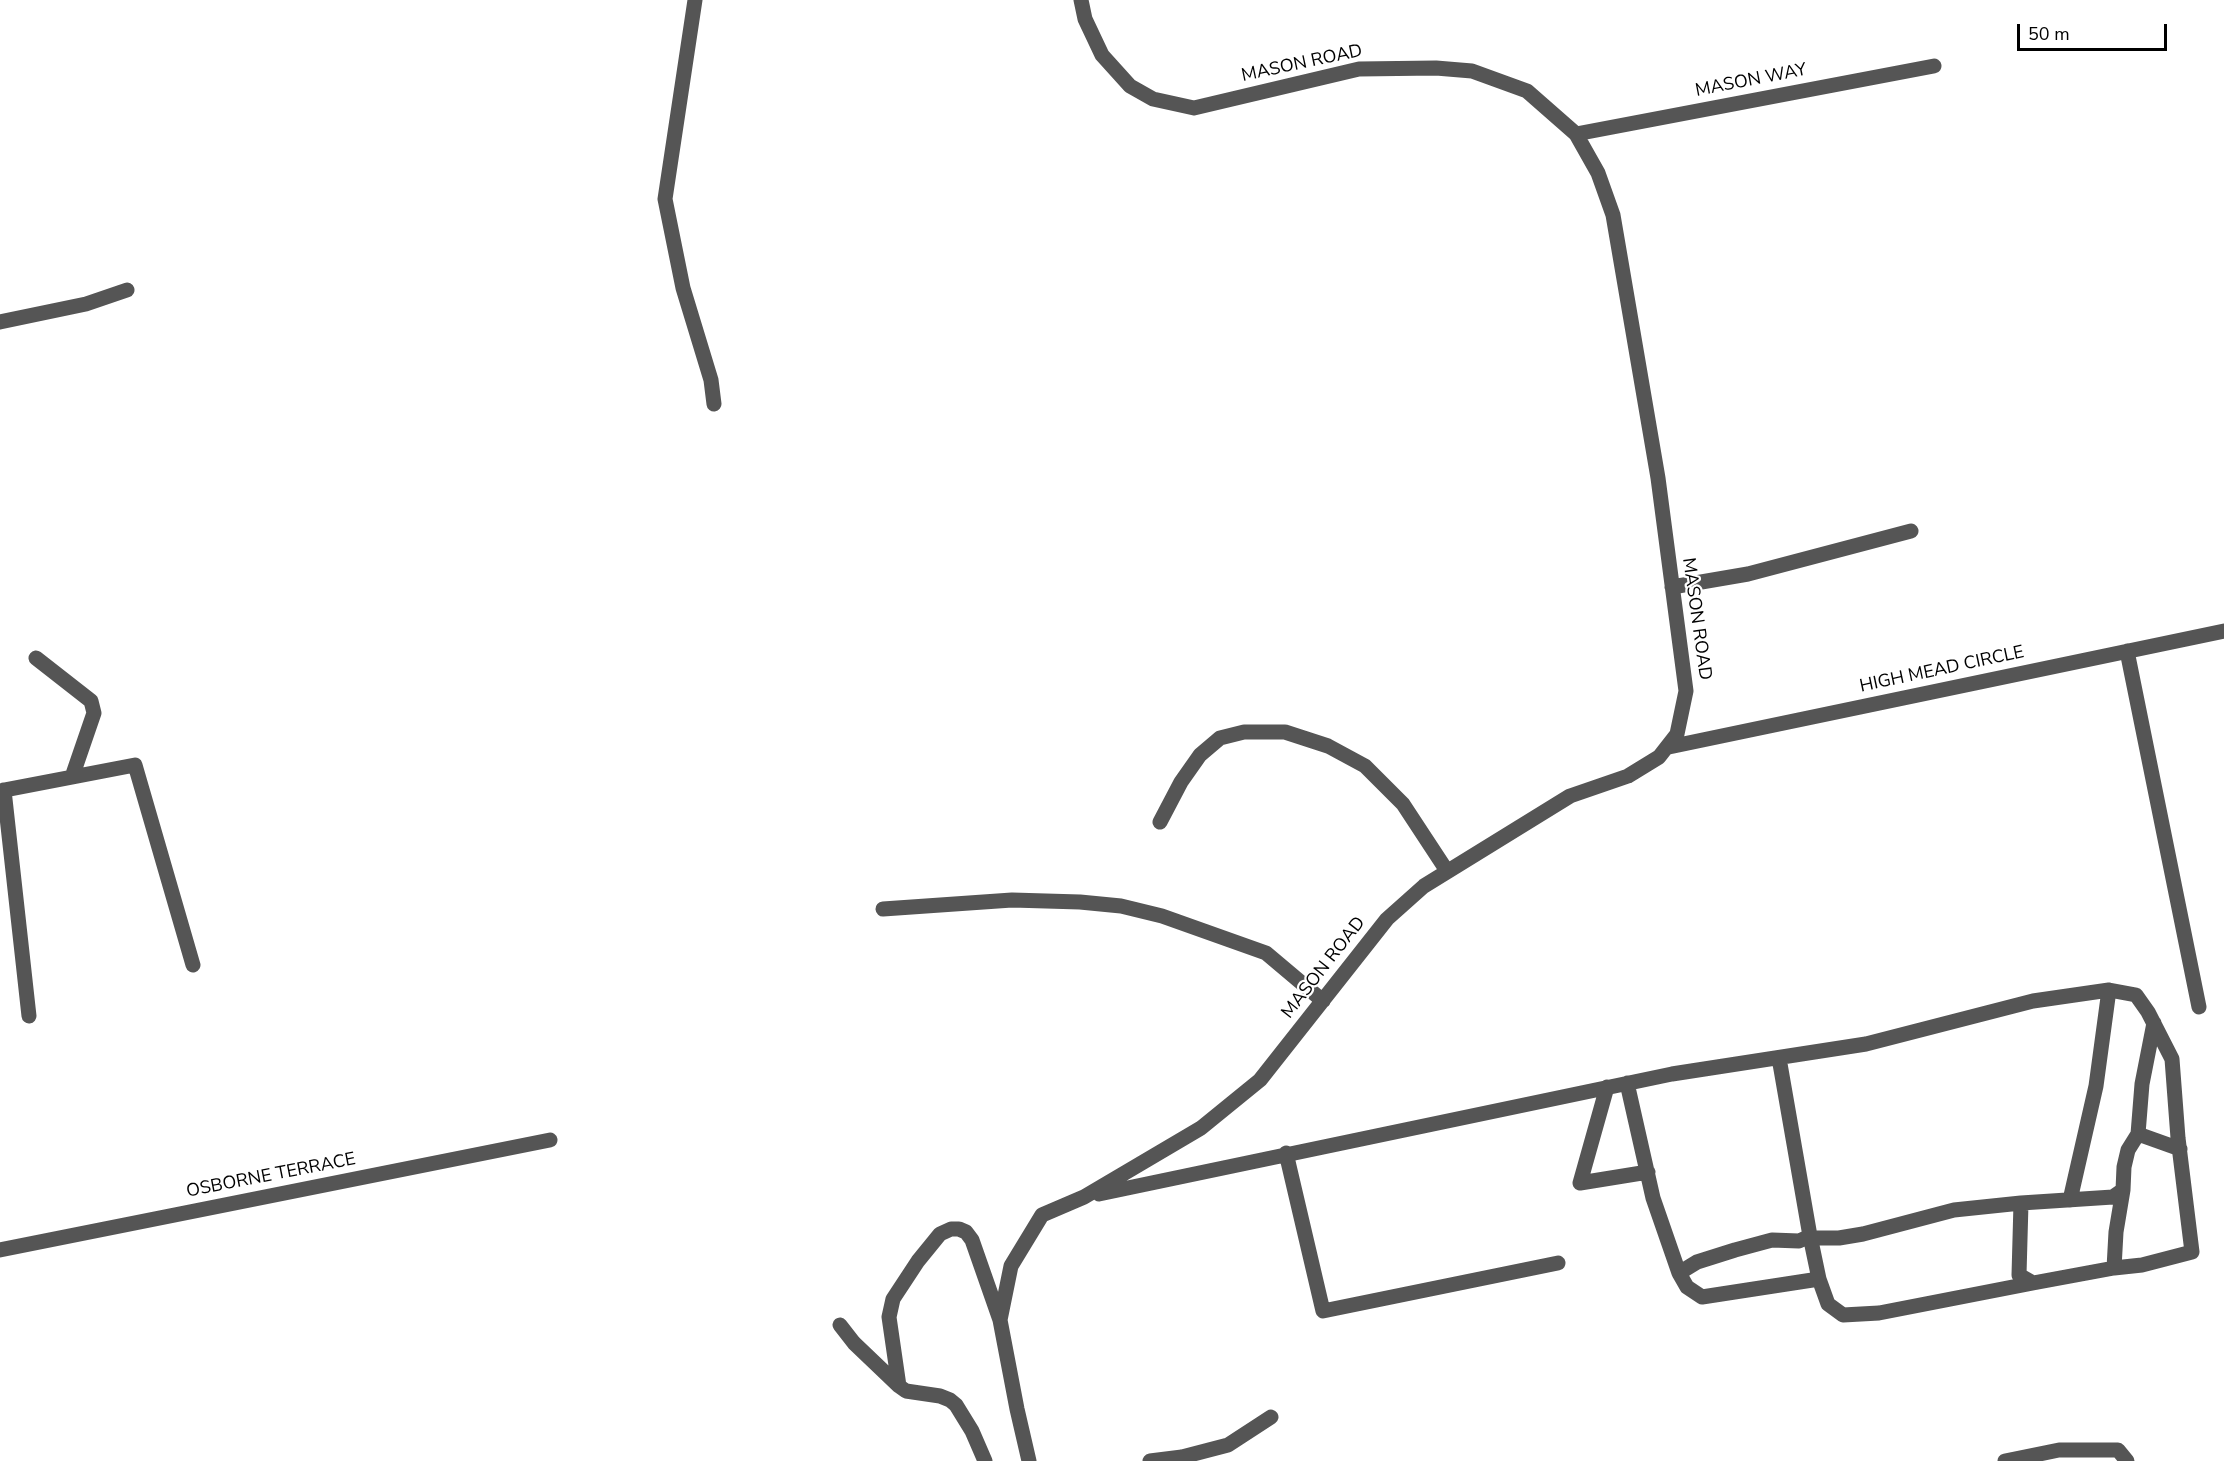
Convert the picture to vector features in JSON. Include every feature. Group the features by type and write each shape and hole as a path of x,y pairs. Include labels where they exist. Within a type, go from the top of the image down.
{"street":[{"path":"695,0 665,200 683,288 711,380 714,404"},
{"name":"MASON ROAD","path":"1029,1461 1000,1320 1011,1266 1042,1215 1084,1197 1201,1128 1260,1080 1387,918 1424,886 1570,796 1628,777 1659,757 1677,734 1686,691 1658,478 1613,215 1598,173 1576,134 1527,91 1472,71 1436,68 1359,69 1194,108 1153,99 1130,86 1102,55 1085,19 1081,0"},
{"name":"MASON WAY","path":"1576,134 1934,66"},
{"path":"0,322 86,304 127,290"},
{"path":"1672,587 1748,574 1911,531"},
{"name":"HIGH MEAD CIRCLE","path":"1669,747 2224,631"},
{"path":"2127,651 2199,1007"},
{"path":"36,658 91,701 94,713 72,777"},
{"path":"1160,822 1180,782 1200,755 1220,738 1244,732 1285,732 1328,746 1365,766 1403,804 1447,871"},
{"path":"29,1016 2,790 135,765 193,965"},
{"path":"883,909 1012,900 1121,906 1162,916 1266,953 1323,1001"},
{"path":"2070,1200 2096,1086 2109,990"},
{"path":"1084,1197 1286,1153 1712,1066 1866,1044 2033,1001 2109,990 2136,995 2154,1023 2172,1059 2192,1252 2142,1265 2114,1268 1879,1313 1843,1315 1828,1304 1819,1279 1779,1058"},
{"path":"2114,1268 2124,1167 2128,1150 2138,1134 2142,1084 2154,1023"},
{"path":"1627,1083 1653,1198 1679,1273 1687,1287 1702,1297 1819,1279"},
{"path":"1607,1087 1580,1183 1648,1172"},
{"path":"2138,1134 2180,1149"},
{"name":"OSBORNE TERRACE","path":"0,1250 550,1140"},
{"path":"1286,1153 1323,1311 1558,1263"},
{"path":"1679,1273 1697,1262 1772,1240 1799,1241 1810,1236 1839,1238 1954,1210 2114,1197 2123,1190"},
{"path":"2020,1203 2019,1275 2033,1284"},
{"path":"899,1386 889,1317 893,1299 918,1261 940,1234 951,1229 959,1229 966,1232 972,1240 1000,1320"},
{"path":"840,1325 854,1343 899,1386 921,1394 940,1396 956,1405 972,1431 985,1461"},
{"path":"1150,1461 1182,1457 1228,1445 1270,1418"},
{"path":"2006,1461 2059,1450 2118,1450 2127,1461"}]}
